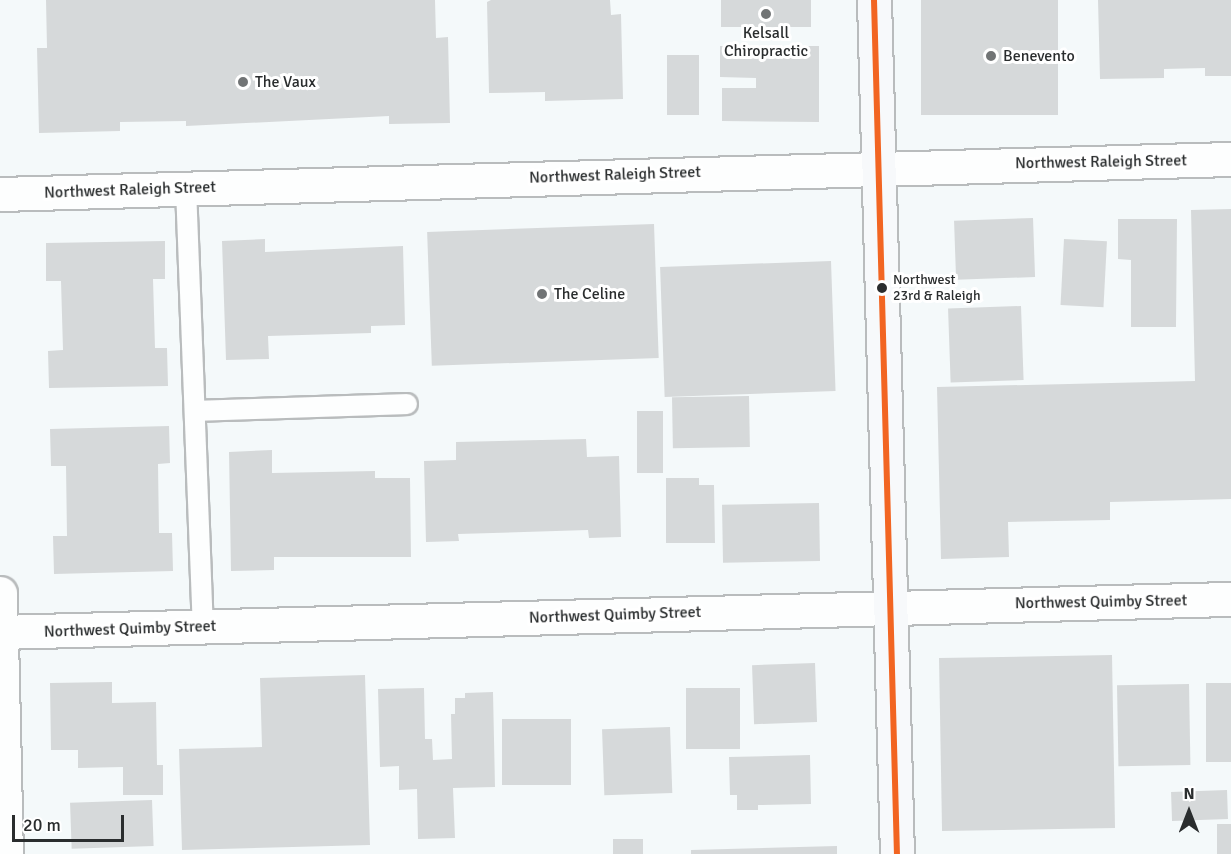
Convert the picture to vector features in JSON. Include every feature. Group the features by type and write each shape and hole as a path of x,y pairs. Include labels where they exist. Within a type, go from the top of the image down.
{"main road":[{"path":"874,0 897,854"}],"street":[{"name":"Northwest Raleigh Street","path":"0,194 879,167 1231,159"},
{"path":"0,592 6,854"},
{"name":"Northwest Quimby Street","path":"0,632 1231,599"}],"lane":[{"path":"186,188 203,627"},
{"path":"195,411 407,404"}],"building":[{"name":"The Vaux","path":"46,0 435,0 436,38 448,37 450,123 389,124 389,116 186,126 186,121 120,122 120,131 39,133 37,48 47,48"},
{"path":"491,0 610,0 611,15 621,14 623,99 545,101 545,92 489,93 487,2"},
{"name":"Kelsall Chiropractic","path":"721,0 811,0 811,27 721,27"},
{"name":"Benevento","path":"921,0 1058,0 1058,115 921,115"},
{"path":"1098,0 1231,0 1231,76 1205,76 1205,68 1164,69 1164,78 1100,79"},
{"path":"720,46 819,46 819,122 722,121 722,88 756,88 756,78 720,77"},
{"path":"667,55 699,55 699,115 667,115"},
{"path":"1231,209 1231,499 1110,502 1110,520 1008,522 1009,557 941,559 937,387 1195,381 1191,210"},
{"path":"1033,218 1035,277 956,280 954,221"},
{"path":"1118,219 1177,219 1176,327 1131,327 1131,260 1118,259"},
{"name":"The Celine","path":"654,224 659,358 432,366 427,232"},
{"path":"265,239 265,252 403,246 405,325 371,326 371,333 268,336 269,359 226,360 222,241"},
{"path":"1064,239 1107,241 1103,307 1061,305"},
{"path":"165,241 165,279 153,279 155,348 167,348 168,386 49,388 48,351 63,350 61,281 46,281 46,243"},
{"path":"831,261 836,391 665,397 660,267"},
{"path":"1021,306 1024,380 951,383 948,309"},
{"path":"749,396 750,447 673,448 672,397"},
{"path":"637,411 663,411 663,473 637,473"},
{"path":"169,426 170,463 158,464 159,533 172,533 173,571 54,574 53,536 67,536 66,466 51,466 50,429"},
{"path":"586,439 587,457 619,456 621,537 589,538 588,530 458,534 459,541 426,542 424,461 456,460 456,442"},
{"path":"272,450 272,473 375,471 375,478 410,478 411,557 274,557 274,570 231,571 229,452"},
{"path":"666,478 699,478 699,485 714,485 715,543 666,543"},
{"path":"819,503 820,561 723,563 722,505"},
{"path":"1112,655 1115,828 942,831 939,658"},
{"path":"815,663 817,722 754,724 752,665"},
{"path":"365,675 370,845 182,850 179,749 262,747 260,678"},
{"path":"112,682 112,703 156,702 157,765 163,765 163,795 123,795 123,767 78,768 78,750 51,750 50,683"},
{"path":"1206,683 1231,683 1231,762 1206,762"},
{"path":"1189,684 1190,765 1118,766 1117,685"},
{"path":"424,688 425,739 432,739 433,760 452,759 451,714 455,714 455,698 465,698 465,693 493,692 495,787 453,788 455,838 418,839 417,789 399,790 399,766 380,767 378,689"},
{"path":"686,688 740,688 740,749 686,749"},
{"path":"502,719 571,719 571,785 502,785"},
{"path":"670,727 672,793 604,795 602,729"},
{"path":"810,755 811,804 758,805 758,810 737,810 737,795 730,795 729,757"},
{"path":"1227,790 1228,819 1172,821 1171,792"},
{"path":"152,800 154,846 72,849 70,803"},
{"path":"1217,824 1231,824 1231,854 1217,854"},
{"path":"613,839 643,839 643,854 613,854"},
{"path":"837,846 837,854 691,854 691,850"}],"transit line":[{"path":"874,0 897,854"}],"place":[{"name":"Kelsall Chiropractic","path":"766,14"},
{"name":"Benevento","path":"991,56"},
{"name":"The Vaux","path":"243,82"},
{"name":"Northwest 23rd & Raleigh","path":"882,288"},
{"name":"The Celine","path":"542,294"}]}
